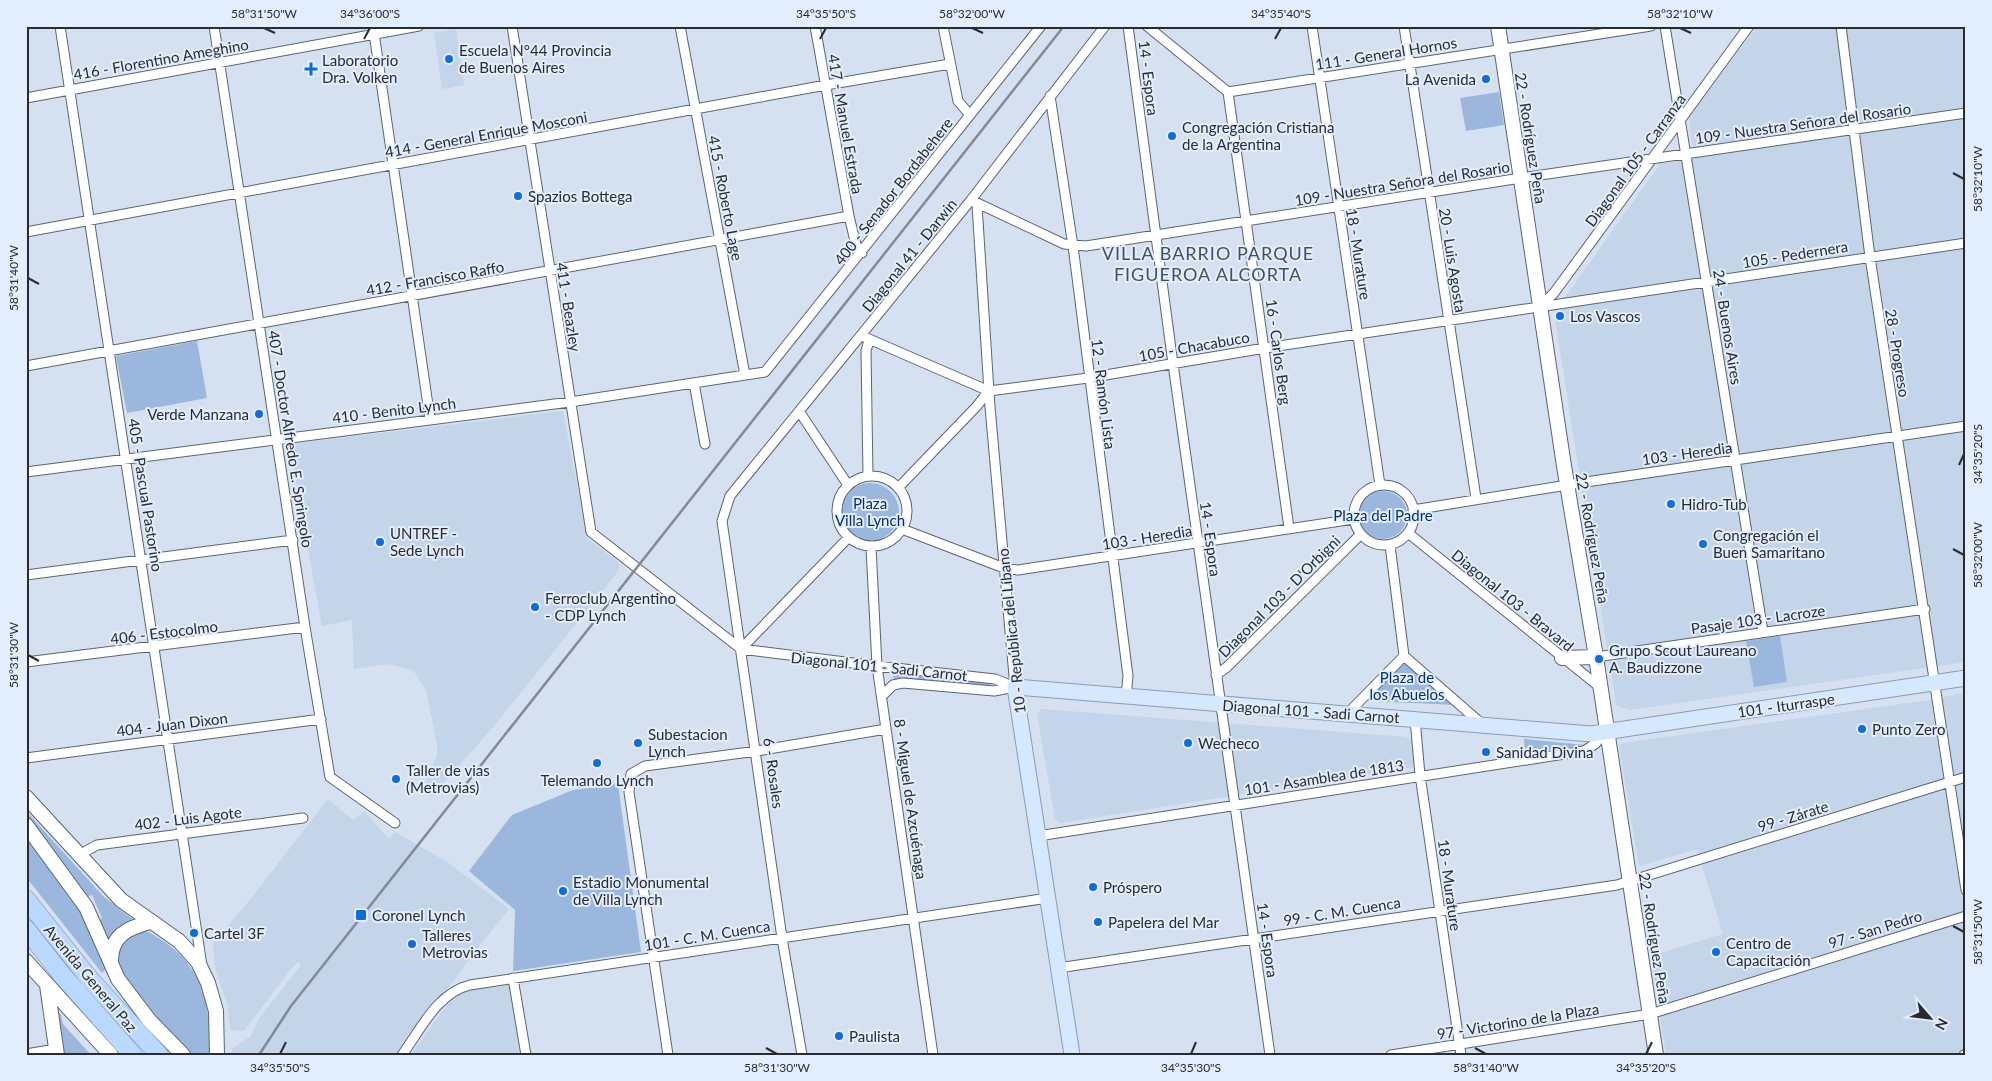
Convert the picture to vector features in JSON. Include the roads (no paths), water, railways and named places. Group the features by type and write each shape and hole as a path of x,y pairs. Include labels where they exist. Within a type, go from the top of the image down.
{"highway":[{"name":"Avenida General Paz","path":"26,899 89,978 159,1055"},
{"name":"Avenida General Paz","path":"26,929 63,976 133,1055"}],"main road":[{"name":"101 - Iturraspe","path":"1606,732 1966,678"},
{"name":"Diagonal 101 - Sadi Carnot","path":"1015,687 1582,733 1606,732"},
{"name":"10 - República del Líbano","path":"1015,687 1072,1055"}],"street":[{"name":"405 - Pascual Pastorino","path":"60,26 156,647 202,969"},
{"name":"407 - Doctor Alfredo E. Springolo","path":"214,26 305,627 330,777 396,823"},
{"name":"416 - Florentino Ameghino","path":"26,98 374,31 419,26"},
{"name":"411 - Beazley","path":"512,26 589,528 595,536 741,648"},
{"name":"415 - Roberto Lage","path":"680,26 745,375"},
{"name":"417 - Manuel Estrada","path":"815,26 849,216 856,245 862,253"},
{"path":"943,26 958,101 970,115"},
{"name":"400 - Senador Bordabehere","path":"765,372 862,253 1041,26"},
{"name":"Diagonal 41 - Darwin","path":"730,496 799,411 865,338 974,203 1050,96 1105,26"},
{"name":"14 - Espora","path":"1128,26 1155,235 1270,1055"},
{"path":"1148,26 1228,92"},
{"name":"18 - Murature","path":"1312,26 1380,485"},
{"name":"20 - Luis Agosta","path":"1404,26 1476,498"},
{"name":"22 - Rodríguez Peña","path":"1498,26 1656,1055"},
{"name":"111 - General Hornos","path":"1228,92 1651,26"},
{"name":"24 - Buenos Aires","path":"1665,26 1763,632"},
{"name":"Diagonal 105 - Carranza","path":"1540,307 1554,293 1681,122 1749,26"},
{"name":"28 - Progreso","path":"1841,26 1870,257 1936,683 1948,783 1966,890"},
{"path":"374,31 430,419"},
{"name":"414 - General Enrique Mosconi","path":"26,232 826,85 950,64"},
{"name":"16 - Carlos Berg","path":"1228,92 1289,528"},
{"name":"12 - Ramón Lista","path":"1050,96 1072,246 1128,676 1126,696"},
{"name":"109 - Nuestra Señora del Rosario","path":"974,203 1072,246 1086,246 1521,178 1966,113"},
{"name":"10 - República del Líbano","path":"974,203 1015,687"},
{"name":"412 - Francisco Raffo","path":"26,366 849,216"},
{"name":"105 - Pedernera","path":"1540,307 1966,243"},
{"name":"105 - Chacabuco","path":"989,391 1088,378 1265,348 1540,307"},
{"path":"868,476 865,338 989,391 898,488"},
{"name":"410 - Benito Lynch","path":"26,472 570,402 765,372"},
{"path":"694,383 705,444"},
{"path":"799,411 848,485"},
{"name":"103 - Heredia","path":"1413,510 1476,498 1966,426"},
{"path":"868,476 880,477 898,488 906,504 907,514 902,528 891,541 871,547 863,546 848,538 840,527 836,511 840,495 848,485 868,476"},
{"path":"1380,485 1398,489 1405,494 1413,510 1413,522 1408,532 1403,538 1390,545 1374,544 1361,534 1354,519 1358,501 1363,493 1380,485"},
{"name":"6 - Rosales","path":"730,496 722,521 757,751 782,938 802,1055"},
{"name":"103 - Heredia","path":"1004,568 1018,570 1354,519"},
{"path":"902,528 1004,568"},
{"name":"Diagonal 103 - Bravard","path":"1408,532 1601,688"},
{"name":"Diagonal 103 - D'Orbigni","path":"1216,674 1228,667 1361,534"},
{"path":"741,648 848,538"},
{"path":"26,575 293,540"},
{"path":"1390,545 1404,656 1484,725"},
{"name":"8 - Miguel de Azcuénaga","path":"871,547 877,666 933,1055"},
{"name":"Pasaje 103 - Lacroze","path":"1596,657 1925,609"},
{"name":"406 - Estocolmo","path":"26,662 305,627"},
{"name":"Diagonal 101 - Sadi Carnot","path":"741,648 996,679 1015,687"},
{"path":"1348,713 1404,656"},
{"path":"1562,658 1596,657"},
{"name":"Diagonal 101 - Sadi Carnot","path":"882,696 897,683 994,691 1015,687"},
{"name":"18 - Murature","path":"1415,718 1420,775 1461,1055"},
{"name":"404 - Juan Dixon","path":"26,758 168,738 321,720"},
{"path":"668,1055 629,792 631,774 645,766 757,751 886,729"},
{"name":"101 - Asamblea de 1813","path":"1038,836 1420,775 1584,751 1595,744 1606,732"},
{"name":"99 - Zárate","path":"1629,881 1966,778"},
{"path":"26,797 121,900 179,942 202,969 216,1011 217,1055"},
{"name":"402 - Luis Agote","path":"79,855 97,845 181,832 303,818"},
{"name":"Avenida General Paz","path":"26,825 86,906 111,966 136,1005 183,1055"},
{"name":"99 - C. M. Cuenca","path":"1058,968 1629,881"},
{"name":"101 - C. M. Cuenca","path":"402,1055 444,997 450,992 470,985 1048,898"},
{"name":"97 - San Pedro","path":"1650,1014 1966,916"},
{"path":"111,966 112,945 119,935 137,925 150,922"},
{"path":"26,961 111,1055"},
{"path":"514,978 526,1055"},
{"path":"26,1054 57,1052 47,985"},
{"name":"97 - Victorino de la Plaza","path":"1391,1055 1650,1014"}],"railway":[{"path":"259,1055 291,1006 1064,26"}],"place":[{"name":"Escuela N°44 Provincia de Buenos Aires","path":"449,59"},
{"name":"Laboratorio Dra. Volken","path":"311,69"},
{"name":"La Avenida","path":"1486,79"},
{"name":"Congregación Cristiana de la Argentina","path":"1172,136"},
{"name":"Spazios Bottega","path":"518,196"},
{"name":"Los Vascos","path":"1560,316"},
{"name":"Verde Manzana","path":"259,414"},
{"name":"Hidro-Tub","path":"1671,504"},
{"name":"UNTREF - Sede Lynch","path":"380,542"},
{"name":"Congregación el Buen Samaritano","path":"1703,544"},
{"name":"Ferroclub Argentino - CDP Lynch","path":"535,607"},
{"name":"Grupo Scout Laureano A. Baudizzone","path":"1599,659"},
{"name":"Punto Zero","path":"1862,729"},
{"name":"Subestacion Lynch","path":"638,743"},
{"name":"Wecheco","path":"1188,743"},
{"name":"Sanidad Divina","path":"1486,752"},
{"name":"Telemando Lynch","path":"597,763"},
{"name":"Taller de vias (Metrovias)","path":"396,779"},
{"name":"Próspero","path":"1093,887"},
{"name":"Estadio Monumental de Villa Lynch","path":"563,891"},
{"name":"Coronel Lynch","path":"361,915"},
{"name":"Papelera del Mar","path":"1098,922"},
{"name":"Cartel 3F","path":"194,933"},
{"name":"Talleres Metrovias","path":"412,944"},
{"name":"Centro de Capacitación","path":"1716,952"},
{"name":"Paulista","path":"839,1036"}],"district":[{"name":"VILLA BARRIO PARQUE FIGUEROA ALCORTA","path":"1208,263"}],"park label":[{"name":"Plaza Villa Lynch","path":"870,512"},
{"name":"Plaza del Padre","path":"1383,515"},
{"name":"Plaza de los Abuelos","path":"1407,686"}]}
